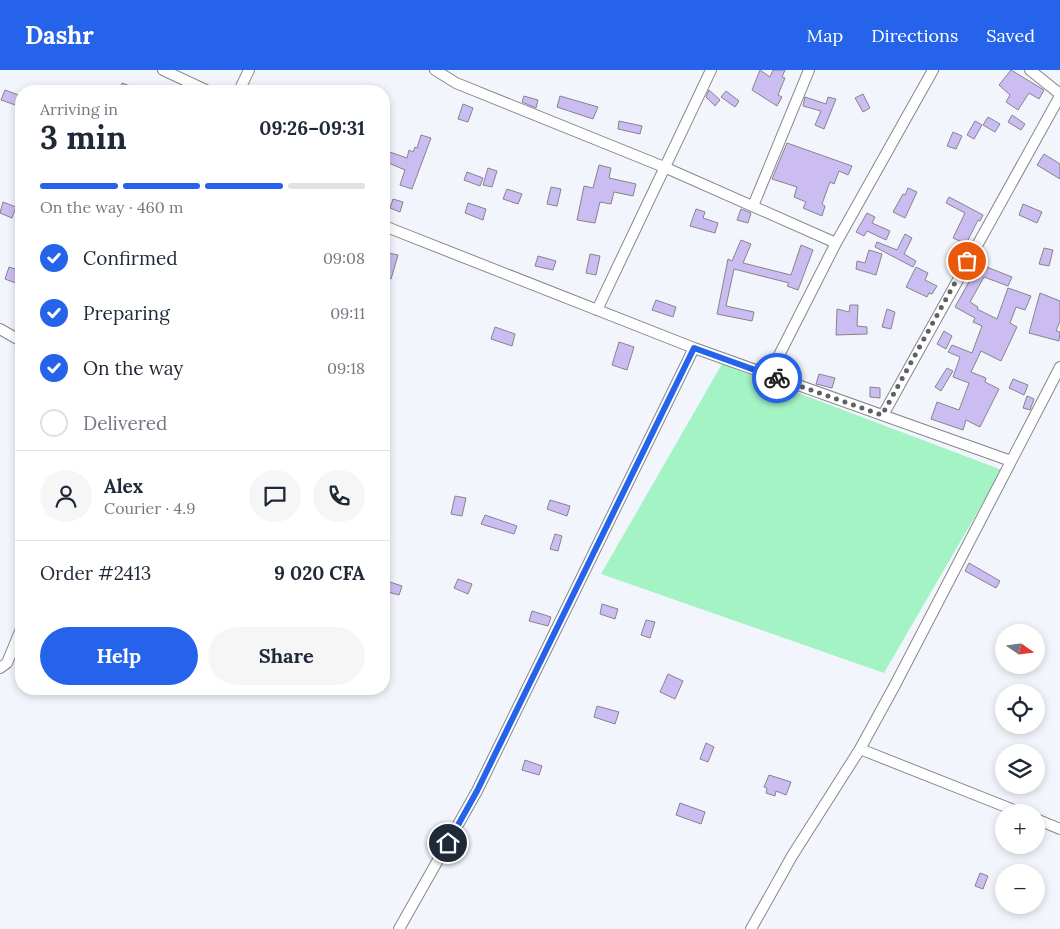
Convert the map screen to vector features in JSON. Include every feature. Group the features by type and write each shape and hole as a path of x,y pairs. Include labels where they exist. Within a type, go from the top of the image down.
{"street":[{"path":"163,70 195,85"},
{"path":"242,85 249,70"},
{"path":"435,70 456,83 664,167 836,243"},
{"path":"597,310 711,70"},
{"path":"753,206 810,70"},
{"path":"769,375 836,243 933,70"},
{"path":"882,415 1060,95 1030,70"},
{"path":"390,228 694,348 1011,461"},
{"path":"0,329 15,338"},
{"path":"399,929 477,791 694,348"},
{"path":"751,929 792,856 860,749 1060,366"},
{"path":"0,668 7,663 15,643"},
{"path":"860,749 999,804"},
{"path":"1045,823 1060,829"}],"green space":[{"path":"722,364 1002,470 884,673 601,574"}],"building":[{"path":"760,70 770,77 773,70 785,70 782,77 785,78 778,95 782,97 777,106 752,90"},
{"path":"1011,70 1044,90 1039,99 1029,93 1018,110 1006,102 1010,95 999,85"},
{"path":"5,90 15,94 15,105 1,100"},
{"path":"709,90 720,100 715,106 706,97"},
{"path":"726,91 739,101 735,107 721,97"},
{"path":"863,94 870,108 863,112 855,98"},
{"path":"524,96 538,100 536,108 522,102"},
{"path":"560,96 598,107 593,119 557,107"},
{"path":"805,97 826,104 828,97 836,99 824,129 815,125 821,111 803,106"},
{"path":"463,104 473,108 468,122 458,119"},
{"path":"1012,115 1025,124 1021,130 1008,122"},
{"path":"988,117 1000,124 995,132 983,125"},
{"path":"619,121 642,126 640,134 618,129"},
{"path":"975,121 982,125 974,139 967,135"},
{"path":"953,132 962,136 956,149 947,146"},
{"path":"421,135 431,138 412,189 400,185 405,170 390,164 390,152 407,158 409,150 413,152 415,147 417,148"},
{"path":"787,143 852,166 848,175 839,171 834,184 830,182 822,204 825,206 822,216 803,208 806,202 794,197 797,187 772,179"},
{"path":"1044,154 1060,164 1060,179 1037,165"},
{"path":"599,165 611,168 609,178 636,184 633,196 614,192 611,204 600,202 595,223 577,220 584,186 593,188"},
{"path":"488,168 497,171 492,187 483,185"},
{"path":"467,172 483,178 480,186 464,180"},
{"path":"551,187 561,189 557,206 547,204"},
{"path":"908,188 917,192 905,218 893,212"},
{"path":"507,189 522,194 518,204 503,199"},
{"path":"949,197 983,215 980,221 978,220 966,244 953,238 965,213 946,203"},
{"path":"393,199 403,202 400,212 390,208"},
{"path":"3,202 15,207 12,218 0,213"},
{"path":"468,203 486,209 483,220 465,213"},
{"path":"1023,204 1042,212 1037,223 1019,215"},
{"path":"696,209 705,212 703,218 718,223 715,233 690,226"},
{"path":"741,209 751,213 748,223 737,220"},
{"path":"867,213 875,217 872,223 890,231 886,240 867,231 864,236 856,232"},
{"path":"905,234 912,238 904,254 916,261 913,267 875,247 877,242 897,250"},
{"path":"741,240 751,244 743,263 791,275 801,245 813,250 798,290 787,286 789,283 734,269 726,306 754,312 752,321 717,314 728,259 732,261"},
{"path":"1044,248 1053,250 1049,266 1039,264"},
{"path":"869,250 882,254 876,275 856,269 857,261 865,263"},
{"path":"390,253 398,255 390,279"},
{"path":"590,254 600,256 596,275 586,273"},
{"path":"538,256 556,261 553,270 535,266"},
{"path":"979,264 1012,277 1008,286 984,277 970,302 978,307 977,309 997,319 1008,288 1031,296 1025,310 1016,307 1010,323 1017,327 1001,361 981,351 971,372 986,378 985,382 999,389 980,427 966,420 963,430 931,419 937,402 959,410 969,383 953,377 960,357 948,352 952,345 972,353 982,326 973,322 975,318 955,307"},
{"path":"9,267 15,269 15,283 5,279"},
{"path":"916,267 928,273 925,280 937,286 932,294 929,293 927,297 906,287"},
{"path":"1040,293 1060,301 1060,321 1056,331 1060,332 1059,341 1029,333"},
{"path":"656,300 676,307 673,317 652,310"},
{"path":"850,305 858,305 857,326 867,327 867,334 836,335 837,309 849,312"},
{"path":"887,309 895,312 891,329 882,327"},
{"path":"495,327 515,334 512,346 491,339"},
{"path":"944,331 952,336 946,349 937,344"},
{"path":"619,342 634,347 627,370 612,365"},
{"path":"947,368 953,371 941,391 935,387"},
{"path":"819,374 835,378 832,388 816,384"},
{"path":"1013,379 1028,385 1024,395 1009,388"},
{"path":"870,387 880,388 880,398 870,397"},
{"path":"1027,396 1034,399 1030,410 1023,408"},
{"path":"455,496 466,498 462,516 451,514"},
{"path":"550,500 570,506 567,516 547,509"},
{"path":"485,515 517,526 514,534 481,524"},
{"path":"555,534 562,536 558,551 550,549"},
{"path":"969,563 1000,581 996,588 965,571"},
{"path":"458,579 472,584 468,594 454,588"},
{"path":"390,582 402,586 399,595 390,593"},
{"path":"602,604 618,609 615,619 600,614"},
{"path":"532,611 551,617 548,626 529,621"},
{"path":"646,620 655,622 650,638 641,635"},
{"path":"668,674 683,681 675,699 660,692"},
{"path":"597,706 619,712 615,724 594,717"},
{"path":"706,743 714,747 708,762 700,759"},
{"path":"525,760 542,766 539,775 522,770"},
{"path":"769,775 791,782 786,795 776,791 775,796 766,793 767,788 764,787"},
{"path":"680,803 705,812 701,824 676,815"},
{"path":"980,873 988,876 983,889 975,886"}],"way so far":[{"path":"777,378 882,415 967,261"}],"route":[{"path":"448,843 477,791 572,600 694,348 777,378"}]}
